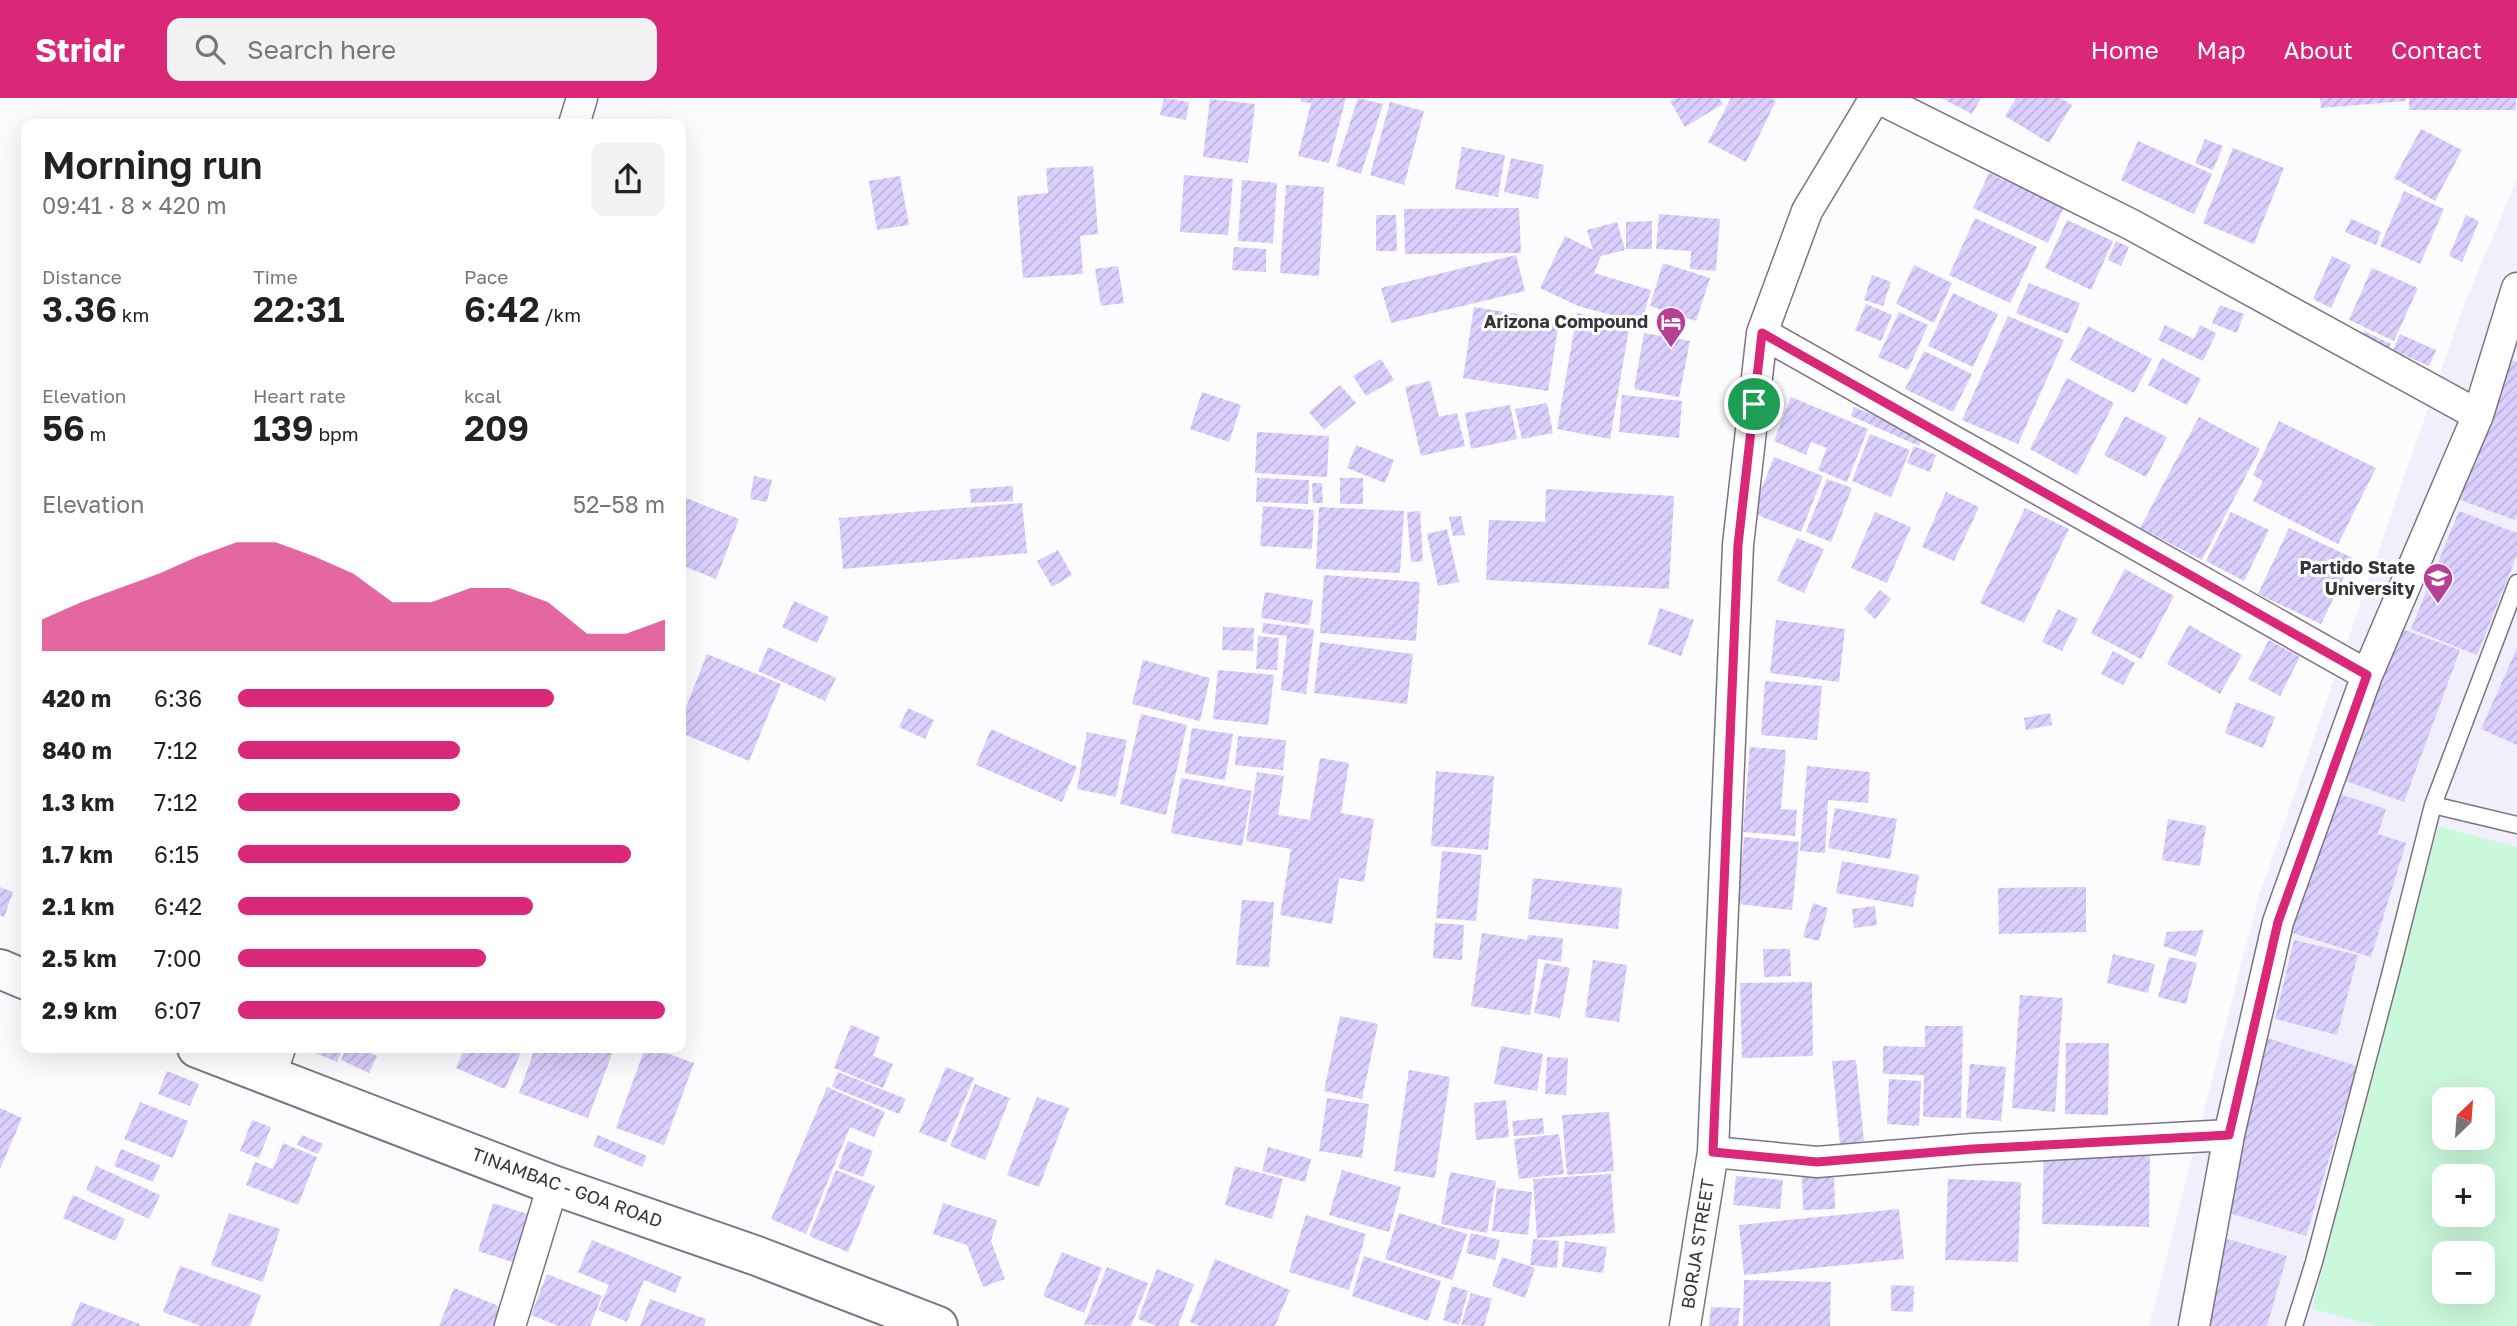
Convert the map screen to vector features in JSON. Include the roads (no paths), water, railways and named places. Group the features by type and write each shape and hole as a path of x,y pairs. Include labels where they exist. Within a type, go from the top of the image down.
{"main road":[{"path":"0,969 21,978"},
{"name":"TINAMBAC - GOA ROAD","path":"223,1053 275,1063 553,1185 757,1255 938,1326"}],"street":[{"path":"576,119 582,98"},
{"path":"1877,98 2132,225 2478,415"},
{"name":"BORJA STREET","path":"1685,1326 1713,1152 1738,545 1762,333 1807,211 1877,98"},
{"path":"2194,1326 2229,1135 2278,922 2367,675 2478,415 2517,288"},
{"path":"1762,333 2367,675"},
{"path":"1713,1152 1817,1162 1973,1149 2229,1135"},
{"path":"510,1326 553,1185"}],"lane":[{"path":"2294,1326 2314,1262 2387,988 2432,805 2517,583"},
{"path":"2432,805 2517,825"}],"place":[{"name":"Arizona Compound","path":"1671,349"},
{"name":"Partido State University","path":"2438,605"}]}
